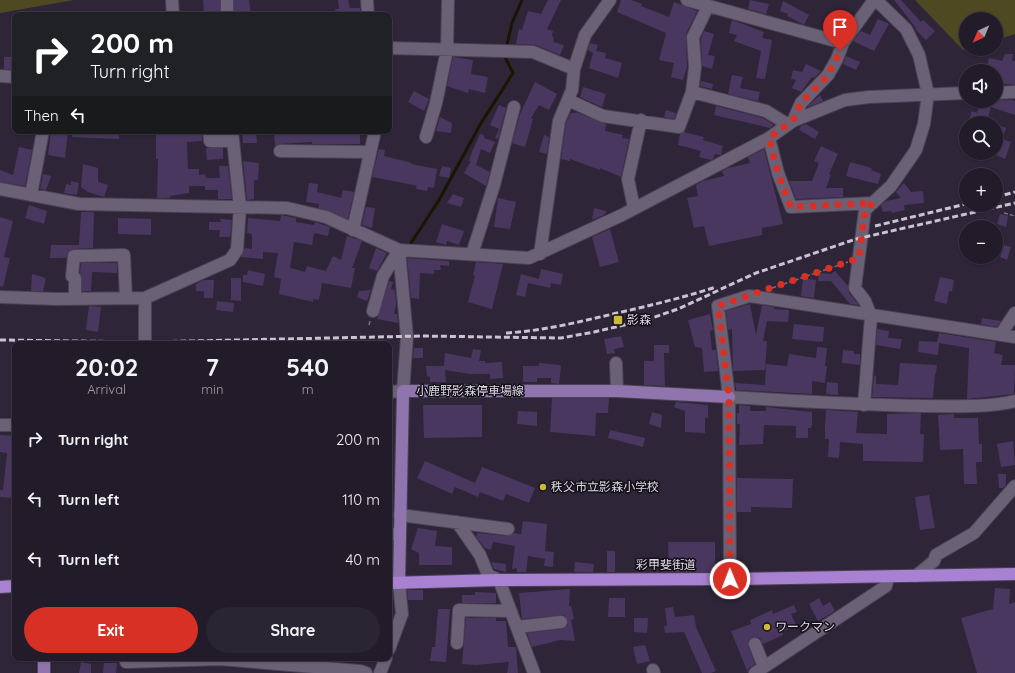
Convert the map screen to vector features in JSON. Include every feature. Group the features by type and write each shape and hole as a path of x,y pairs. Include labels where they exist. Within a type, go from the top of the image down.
{"highway":[{"name":"彩甲斐街道","path":"394,583 499,580 730,579 1015,574"},
{"path":"0,587 12,586"}],"main road":[{"name":"小鹿野影森停車場線","path":"394,583 394,534 400,515 403,390 617,391 729,397"},
{"path":"44,661 44,673"}],"street":[{"path":"172,0 173,12"},
{"path":"227,0 227,12"},
{"path":"367,0 368,12"},
{"path":"426,137 436,103 447,50 448,0"},
{"path":"540,254 559,121 572,90 574,69 585,35 610,0"},
{"path":"687,0 843,43"},
{"path":"790,122 801,103 831,70 843,43 875,0 906,29 919,55 928,94 924,124 916,150 891,186 869,206 855,288 864,301 871,316 864,405"},
{"path":"568,100 603,116 641,120 679,127 692,92 695,67 693,37 708,6"},
{"path":"392,48 533,52 574,69"},
{"path":"0,76 12,77"},
{"path":"692,92 766,111 790,122"},
{"path":"1003,92 1015,92"},
{"path":"0,189 79,204 287,208 326,217 399,250 529,258 634,208 769,138 790,122 845,100 869,97 959,93"},
{"path":"472,254 492,191 514,107"},
{"path":"634,208 628,179 641,120"},
{"path":"31,195 42,134"},
{"path":"0,297 75,299 145,298 230,260 237,250 240,207 232,136 210,141 209,134"},
{"path":"353,230 374,134"},
{"path":"769,138 778,173 791,207 869,206"},
{"path":"280,151 370,152"},
{"path":"373,311 383,276 399,250"},
{"path":"392,392 403,390 407,337 399,250"},
{"path":"75,299 75,278 72,276 74,256 110,255 124,255 126,298"},
{"path":"730,579 729,397 718,306 749,296 757,296 871,316 1001,334 1015,338"},
{"path":"145,298 145,341"},
{"path":"1001,334 1015,314"},
{"path":"616,364 617,391"},
{"path":"729,397 864,405 974,406 1002,404 1015,401"},
{"path":"0,424 12,425"},
{"path":"916,576 934,561 936,555 974,533 1015,486"},
{"path":"400,515 508,528"},
{"path":"457,522 480,555 488,575 499,580 534,673"},
{"path":"755,644 759,671 886,586 888,577"},
{"path":"392,641 402,614 394,583"},
{"path":"457,643 459,610 511,611"},
{"path":"517,627 561,622"},
{"path":"126,664 182,661"},
{"path":"241,661 366,673"},
{"path":"380,673 385,661"}],"path":[{"path":"1004,213 1015,216"},
{"path":"771,288 859,258"}],"shaded area":[{"path":"0,0 74,0 0,13"},
{"path":"915,0 1015,0 1015,34 1003,38 1003,12 959,12 959,46"}],"building":[{"path":"203,0 220,0 220,12 204,12"},
{"path":"234,0 249,0 251,12 234,12"},
{"path":"338,0 348,0 350,8 360,8 360,12 336,12 335,9 339,9"},
{"path":"548,0 561,0 547,29 553,31 553,42 564,45 560,55 536,45 516,44 519,29 522,30 528,11 541,14"},
{"path":"621,0 631,0 642,4 641,6 669,17 674,2 697,11 686,34 687,67 683,80 671,77 674,63 659,60 666,33 617,12"},
{"path":"750,0 769,4 766,14 748,9"},
{"path":"894,0 901,0 921,22 923,20 935,31 926,40 915,29 916,28"},
{"path":"783,1 809,15 804,25 787,16 788,14 780,11"},
{"path":"878,19 889,24 874,51 853,41 861,31 870,35"},
{"path":"732,20 764,32 762,38 772,40 765,79 756,78 761,51 734,41 737,35 729,33"},
{"path":"834,21 842,26 838,34 829,31"},
{"path":"704,31 714,34 708,55 715,56 712,69 702,66 701,38"},
{"path":"590,43 598,45 596,51 606,53 605,58 622,63 618,78 589,68 593,53 588,50"},
{"path":"1005,54 1013,54 1012,61 1015,61 1015,85 1003,84 1003,64 988,64 989,58 1002,61"},
{"path":"846,56 860,62 856,70 843,64"},
{"path":"4,57 12,57 12,69 4,69"},
{"path":"453,57 473,60 471,74 488,77 485,93 469,89 468,93 447,86"},
{"path":"806,64 821,71 814,78 812,77 801,92 792,88 796,80 791,79 793,70 802,72"},
{"path":"732,75 743,77 740,88 760,92 758,101 728,94"},
{"path":"701,81 713,84 712,89 700,86"},
{"path":"535,82 557,94 549,110 539,105 531,118 533,119 525,147 512,143 520,114"},
{"path":"583,87 606,94 602,107 580,97"},
{"path":"414,91 429,99 424,111 408,102"},
{"path":"820,95 823,101 808,107 808,106"},
{"path":"1003,100 1015,101 1015,115 994,108 1003,108"},
{"path":"499,105 506,108 498,139 495,138 499,129 490,125"},
{"path":"716,106 763,118 774,125 770,128 714,115"},
{"path":"978,108 991,108 988,116 970,116 972,111 977,113"},
{"path":"666,110 676,113 674,119 664,117"},
{"path":"576,112 606,124 605,131 623,135 622,138 629,139 621,177 600,168 600,170 570,159 570,161 561,159 566,123 571,113"},
{"path":"440,117 452,123 451,133 436,131"},
{"path":"806,124 819,132 815,139 799,130 801,126"},
{"path":"1003,127 1006,128 1003,136"},
{"path":"684,132 704,137 703,140 723,146 721,155 715,154 711,160 699,157 701,151 678,145 680,134"},
{"path":"51,134 68,134 65,158 48,155"},
{"path":"69,134 119,134 119,139 72,137 72,135"},
{"path":"156,134 202,134 202,141 187,142 188,169 199,169 199,175 205,174 206,178 220,178 219,166 228,166 232,199 218,199 218,190 205,190 205,186 189,186 189,193 170,196 170,198 157,198 158,159 156,159"},
{"path":"242,134 256,134 257,143 243,143"},
{"path":"274,134 360,134 360,144 312,144 312,142 280,144 275,146"},
{"path":"480,134 484,135 484,138 495,142 490,153 481,149 476,165 490,172 486,186 464,173 471,161 469,161"},
{"path":"544,135 549,137 547,154 539,152"},
{"path":"1003,139 1011,142 1005,159 1003,158"},
{"path":"821,146 838,154 829,174 831,175 826,188 843,188 843,197 796,199 789,181 812,181 819,163 814,161"},
{"path":"19,147 32,150 25,186 0,182 0,170 13,175"},
{"path":"206,148 223,148 223,159 207,160"},
{"path":"379,149 385,150 384,156 412,163 411,164 437,169 434,188 428,187 427,191 416,189 417,186 372,177"},
{"path":"764,149 783,224 762,228 762,235 709,246 704,226 694,228 687,198 698,196 696,185 703,181 724,176 722,171 728,168 750,163 748,157"},
{"path":"243,161 259,163 258,180 254,180 254,199 247,200"},
{"path":"850,162 872,168 871,170 881,174 878,184 846,176"},
{"path":"83,164 98,168 98,182 108,185 104,197 88,192 81,187"},
{"path":"442,166 451,168 449,178 439,176"},
{"path":"43,174 51,176 46,190 40,189"},
{"path":"71,181 79,183 77,195 64,193 66,184 71,185"},
{"path":"309,183 318,184 317,192 341,198 343,190 354,192 348,219 318,208 319,204 306,202"},
{"path":"904,183 911,192 923,191 924,203 904,205 905,210 892,213 891,211 883,212 881,205 886,201 901,198 896,192"},
{"path":"453,194 464,198 461,207 447,203"},
{"path":"498,198 516,202 510,229 494,227"},
{"path":"29,205 47,211 44,224 25,218"},
{"path":"366,207 375,208 372,228 362,225"},
{"path":"594,208 607,211 604,215 592,220"},
{"path":"81,212 94,212 93,248 73,249 68,252 66,258 50,258 51,245 79,245"},
{"path":"1000,214 1008,216 1006,227 1003,226 1003,220 998,220"},
{"path":"281,215 296,218 296,222 314,225 315,222 330,227 328,236 314,233 312,245 294,242 290,268 305,272 307,266 326,271 333,256 341,260 347,236 362,241 352,268 355,268 351,288 322,283 319,300 313,299 313,302 279,294 281,279 274,277 278,253 263,252 263,259 241,257 245,248 252,249 252,234 247,233 248,218 280,221"},
{"path":"0,217 13,221 4,257 10,258 3,287 0,286"},
{"path":"118,218 151,219 151,235 118,234"},
{"path":"220,219 232,220 230,237 219,237 220,230 209,230 209,222 221,222"},
{"path":"442,224 464,231 459,245 447,241 446,245 436,242"},
{"path":"610,229 619,262 600,267 592,237"},
{"path":"1004,245 1011,247 1007,260 1003,258"},
{"path":"376,248 387,253 377,271 369,268"},
{"path":"407,258 449,261 449,266 440,265 441,270 434,270 434,274 420,273 419,299 411,298"},
{"path":"476,262 503,264 492,309 468,302 475,276 473,275"},
{"path":"81,263 117,263 117,273 92,272 91,291 82,291 82,278 80,272"},
{"path":"541,269 563,274 561,285 551,283 550,288 528,283 525,297 516,295 521,274 539,279"},
{"path":"248,270 265,274 263,286 243,282 243,275 247,275"},
{"path":"835,271 848,286 849,293 859,305 850,304 831,281 818,281 819,273 831,274"},
{"path":"32,274 46,278 43,291 31,291"},
{"path":"940,277 954,280 952,291 949,291 947,304 934,301"},
{"path":"231,278 241,278 241,301 231,300"},
{"path":"803,278 816,280 814,298 801,296"},
{"path":"204,280 214,280 213,298 204,298 204,291 196,291 196,284"},
{"path":"389,281 393,282 391,289 395,290 396,304 394,314 397,314 398,323 377,319"},
{"path":"371,290 367,301 357,297 359,291"},
{"path":"217,301 234,303 233,312 216,310"},
{"path":"750,304 756,335 762,305 774,307 774,309 789,310 788,322 767,321 763,341 767,341 765,370 733,371 732,329 728,330 726,311"},
{"path":"89,306 101,307 98,332 86,330"},
{"path":"710,314 713,330 710,331 712,350 716,350 718,371 704,372 702,348 695,347 688,320"},
{"path":"982,318 1001,321 997,327 981,324"},
{"path":"794,324 824,327 823,342 792,339"},
{"path":"877,329 889,331 888,338 902,339 900,349 876,345"},
{"path":"939,333 996,342 994,353 1003,355 1001,365 1015,365 1014,394 967,399 969,348 939,343 938,355 918,352 919,341 937,342"},
{"path":"621,336 624,347 614,349 615,353 607,354 604,339"},
{"path":"654,345 669,345 669,353 664,353 665,386 644,385 644,361 654,361"},
{"path":"817,347 827,348 825,366 827,366 825,383 812,381 812,394 736,390 735,383 765,385 766,364 787,366 789,354 816,358"},
{"path":"414,348 423,348 423,358 413,358"},
{"path":"473,349 481,350 479,361 485,361 485,363 502,362 503,378 490,379 490,374 470,374 445,370 446,382 430,382 430,377 427,376 426,366 444,366 445,353 471,358"},
{"path":"843,350 854,351 854,354 860,354 860,365 842,363"},
{"path":"539,363 560,365 559,384 551,383 551,378 537,378 537,382 523,382 523,366 539,366"},
{"path":"900,363 937,365 933,398 872,397 874,376 876,376 876,384 898,385"},
{"path":"827,382 838,383 838,395 826,394"},
{"path":"552,398 609,398 608,413 596,413 595,436 550,432"},
{"path":"676,402 708,405 708,418 705,418 705,433 685,432 685,411 674,407"},
{"path":"423,405 482,405 482,437 424,438"},
{"path":"739,405 750,406 750,411 766,411 766,407 812,412 812,425 811,428 808,428 808,438 796,438 796,426 764,425 763,444 739,445 740,424 737,424 737,413 739,413"},
{"path":"826,410 858,412 856,433 887,434 887,414 921,413 920,434 924,434 923,462 863,461 863,444 840,442 839,458 828,457 829,439 825,439"},
{"path":"518,411 537,412 537,426 517,424"},
{"path":"652,412 662,415 661,428 649,424"},
{"path":"954,414 954,418 978,418 979,444 982,444 982,462 976,462 977,484 964,484 963,449 940,450 938,415"},
{"path":"610,430 645,438 643,447 608,438"},
{"path":"0,435 12,436 12,498 0,497 0,490 3,490 7,453 0,452"},
{"path":"1013,441 1015,465 1001,467 997,444"},
{"path":"425,461 475,483 482,467 535,488 529,503 506,494 503,501 480,492 478,497 455,487 452,494 417,478"},
{"path":"998,474 1006,474 1006,485 1003,488 999,488"},
{"path":"737,478 793,479 792,508 751,507 751,512 737,512"},
{"path":"929,495 935,528 920,530 915,497"},
{"path":"523,521 547,524 545,551 554,552 553,567 544,566 545,559 528,556 526,572 517,572 517,568 512,569 515,546 493,542 491,550 485,548 476,537 477,533 507,536 514,533 521,534"},
{"path":"418,528 437,531 435,546 452,547 452,565 419,565 419,553 411,549"},
{"path":"668,542 715,542 715,572 669,572"},
{"path":"607,551 615,551 615,572 607,572"},
{"path":"491,562 506,564 506,572 494,569"},
{"path":"575,562 594,564 593,572 574,572"},
{"path":"995,588 1010,589 1009,604 1015,602 1015,673 977,673 961,618 993,609"},
{"path":"570,589 569,606 571,606 574,619 571,620 575,641 560,640 532,647 527,633 562,629 568,625 568,621 564,615 522,619 519,593"},
{"path":"407,590 423,590 423,600 408,600"},
{"path":"475,592 496,593 496,603 462,603 462,595 475,595"},
{"path":"609,598 625,598 625,617 608,617"},
{"path":"819,598 823,606 830,602 835,611 818,621 809,604"},
{"path":"794,605 797,612 791,614 796,625 782,632 783,635 763,644 760,638 756,637 749,640 748,646 755,664 748,669 748,673 731,631 751,624 750,620 772,610 773,614"},
{"path":"673,607 675,617 694,615 696,627 716,671 711,673 702,673 684,632 665,633 664,626 667,626 665,608"},
{"path":"438,609 450,609 446,662 430,661 432,647 435,647"},
{"path":"466,618 496,618 496,621 506,621 508,647 516,647 518,673 507,673 509,662 476,665 462,664"},
{"path":"634,618 648,618 647,633 634,632"},
{"path":"645,645 650,661 637,664 633,647"},
{"path":"81,662 91,664 91,673 79,673"},
{"path":"104,663 117,663 116,673 103,673"}],"waterway":[{"path":"506,49 512,23 522,0"},
{"path":"411,243 439,200 481,123 513,73 504,55"}],"railway":[{"path":"1003,195 1015,192"},
{"path":"191,341 422,336 561,338 646,320 678,309 756,273 856,239 1015,203"},
{"path":"875,226 959,206"},
{"path":"506,333 574,323 665,302 716,287"},
{"path":"0,340 72,341"}],"place":[{"name":"影森","path":"618,320"},
{"name":"秩父市立影森小学校","path":"543,487"},
{"name":"ワークマン","path":"767,627"}],"route":[{"path":"730,579 729,397 718,306 859,258 865,210 873,203 791,207 778,173 769,138 793,120 801,103 808,94 828,75 840,51"}]}
